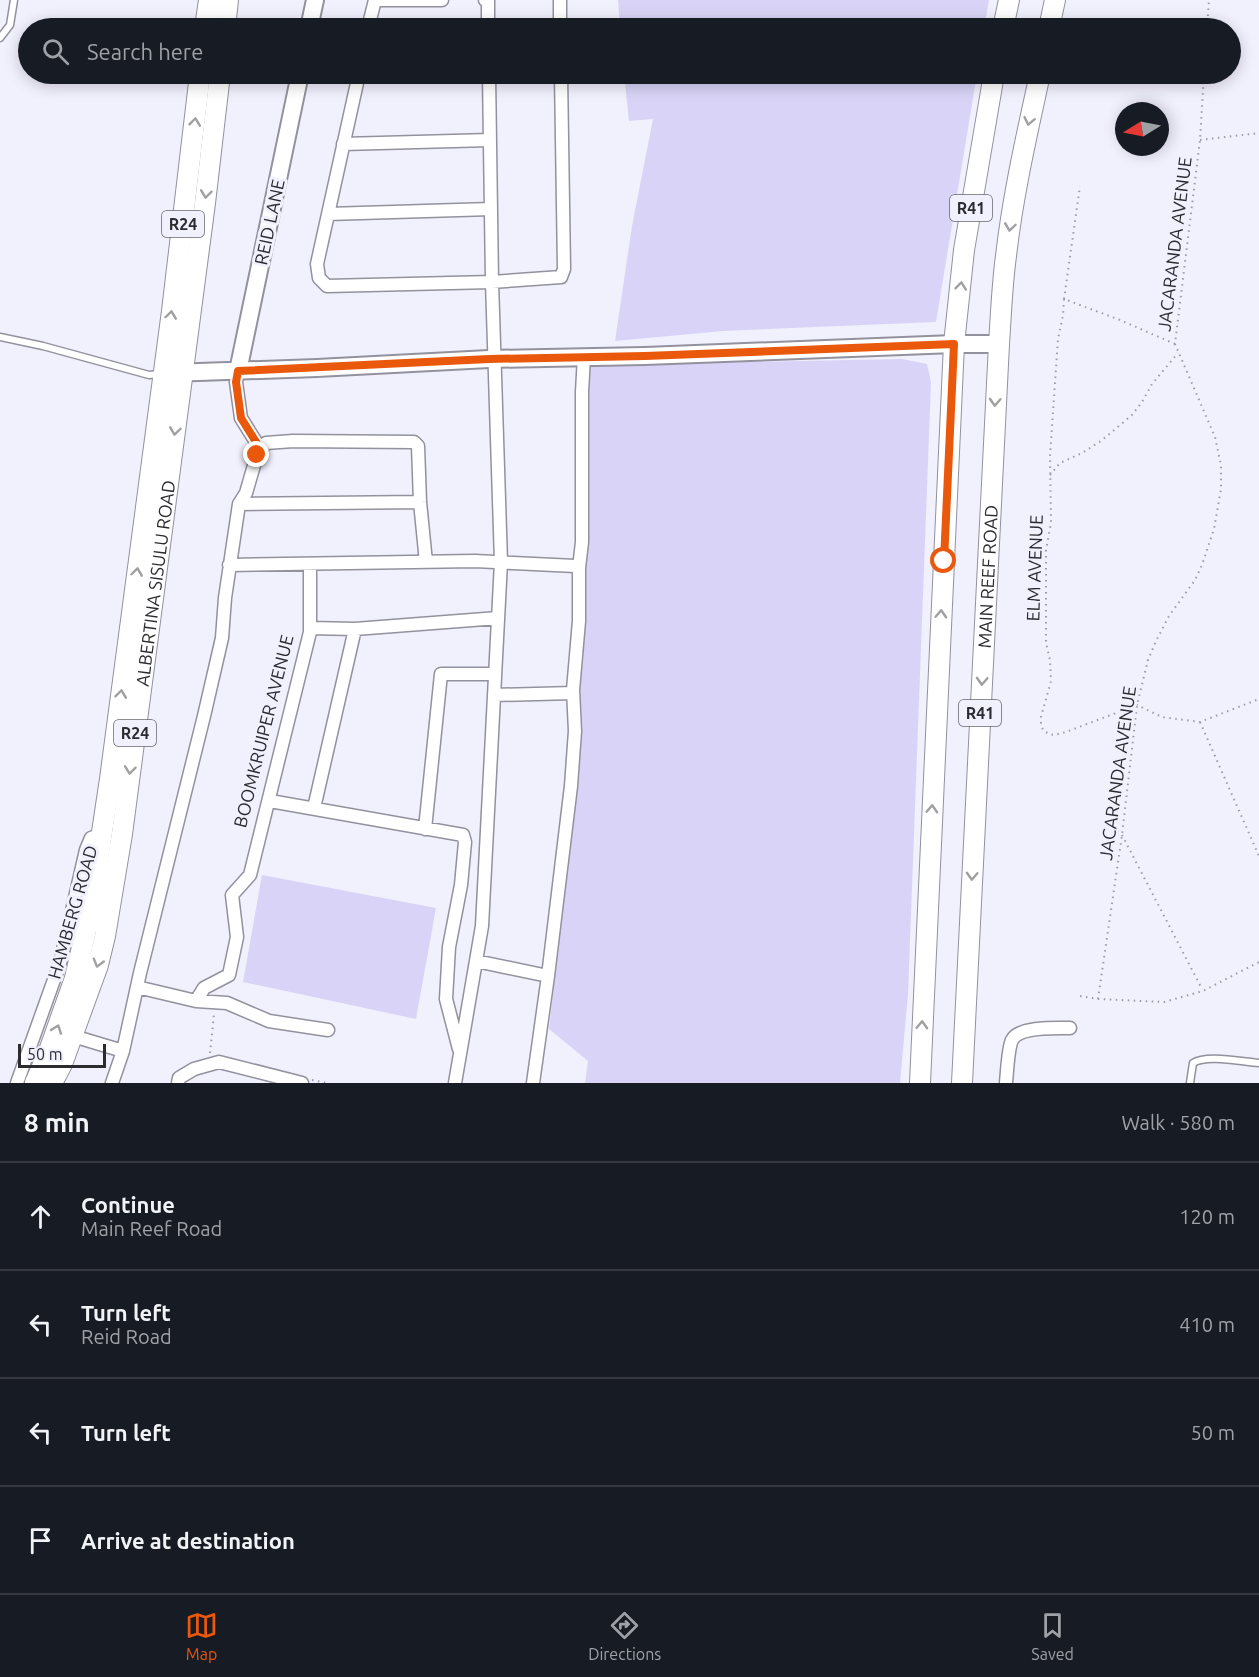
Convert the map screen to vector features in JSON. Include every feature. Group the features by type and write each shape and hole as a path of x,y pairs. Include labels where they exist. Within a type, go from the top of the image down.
{"main road":[{"path":"207,18 209,0"},
{"path":"226,18 228,0"},
{"path":"1005,18 1009,0"},
{"path":"1051,18 1055,0"},
{"name":"ALBERTINA SISULU ROAD","path":"52,1083 73,1036 102,949 112,833 163,373 199,84"},
{"name":"ALBERTINA SISULU ROAD","path":"35,1083 75,978 112,833 183,373 219,84"},
{"name":"R41","path":"920,1083 954,344 966,239 992,84"},
{"name":"MAIN REEF ROAD","path":"962,1083 999,344 1011,219 1019,169 1038,84"}],"street":[{"path":"311,18 315,0"},
{"path":"370,18 375,0 442,0"},
{"path":"485,0 488,0 488,18"},
{"path":"560,0 560,18"},
{"name":"REID LANE","path":"238,371 298,84"},
{"path":"357,84 317,264 319,278 327,286 492,282 561,277 564,268 561,84"},
{"path":"455,1083 482,926 501,562 492,282 489,84"},
{"path":"343,144 490,140"},
{"path":"328,214 491,210"},
{"path":"163,373 496,359 999,344"},
{"path":"533,1083 571,786 575,731 573,693 582,542 584,356"},
{"path":"238,371 236,382 241,418 261,450"},
{"path":"112,1083 123,1051 204,716 219,649 239,504 246,493 257,455 266,443 293,441 414,442 418,446 420,502 426,562"},
{"path":"239,504 420,502"},
{"path":"229,565 501,562 575,566"},
{"path":"196,1001 204,988 229,975 237,937 232,895 250,875 270,801 310,628 310,564"},
{"path":"310,628 356,629 498,618"},
{"path":"314,808 356,629"},
{"path":"425,829 441,674 495,674"},
{"path":"494,695 573,693"},
{"path":"270,801 463,835 465,842 461,885 449,947 446,999 460,1056"},
{"name":"HAMBERG ROAD","path":"17,1083 60,963 86,850 91,838 112,833"},
{"path":"476,961 548,976"},
{"path":"137,987 196,1001 226,1003 268,1021 328,1030"},
{"path":"1006,1083 1011,1042 1015,1036 1036,1030 1070,1028"},
{"path":"73,1036 123,1051"},
{"path":"178,1083 179,1078 194,1069 219,1062 302,1083"}],"lane":[{"path":"0,38 10,25 14,0"},
{"path":"0,337 43,346 149,375 163,373"},
{"path":"1190,1083 1193,1063 1197,1060 1259,1063"}],"path":[{"path":"1208,18 1209,0"},
{"name":"JACARANDA AVENUE","path":"1098,999 1122,835 1137,705 1148,660 1156,641 1169,616 1195,580 1202,565 1214,529 1221,489 1221,465 1215,437 1175,344 1200,140 1203,84"},
{"path":"1200,140 1259,133"},
{"name":"ELM AVENUE","path":"1080,186 1058,339 1050,456 1051,523 1046,550 1045,626 1051,681 1041,724 1043,730 1054,735 1137,705"},
{"path":"1064,299 1175,344"},
{"path":"1050,475 1060,463 1101,441 1132,415 1152,384 1178,352"},
{"path":"1137,705 1162,717 1200,722 1259,699"},
{"path":"1200,722 1259,856"},
{"path":"1122,835 1203,991"},
{"path":"1080,996 1164,1002 1203,991 1259,962"},
{"path":"209,1065 215,1002"}],"shaded area":[{"path":"618,0 989,0 986,18 619,18"},
{"path":"625,84 975,84 936,322 723,331 615,341 632,226 653,119 629,121"},
{"path":"902,359 927,364 931,382 908,994 900,1083 585,1083 588,1061 549,1029 573,815 585,605 587,499 585,365"},
{"path":"262,875 436,908 416,1019 243,982"}],"route":[{"path":"257,455 261,450 241,418 236,382 238,371 489,359 645,356 954,344 944,561"}]}
